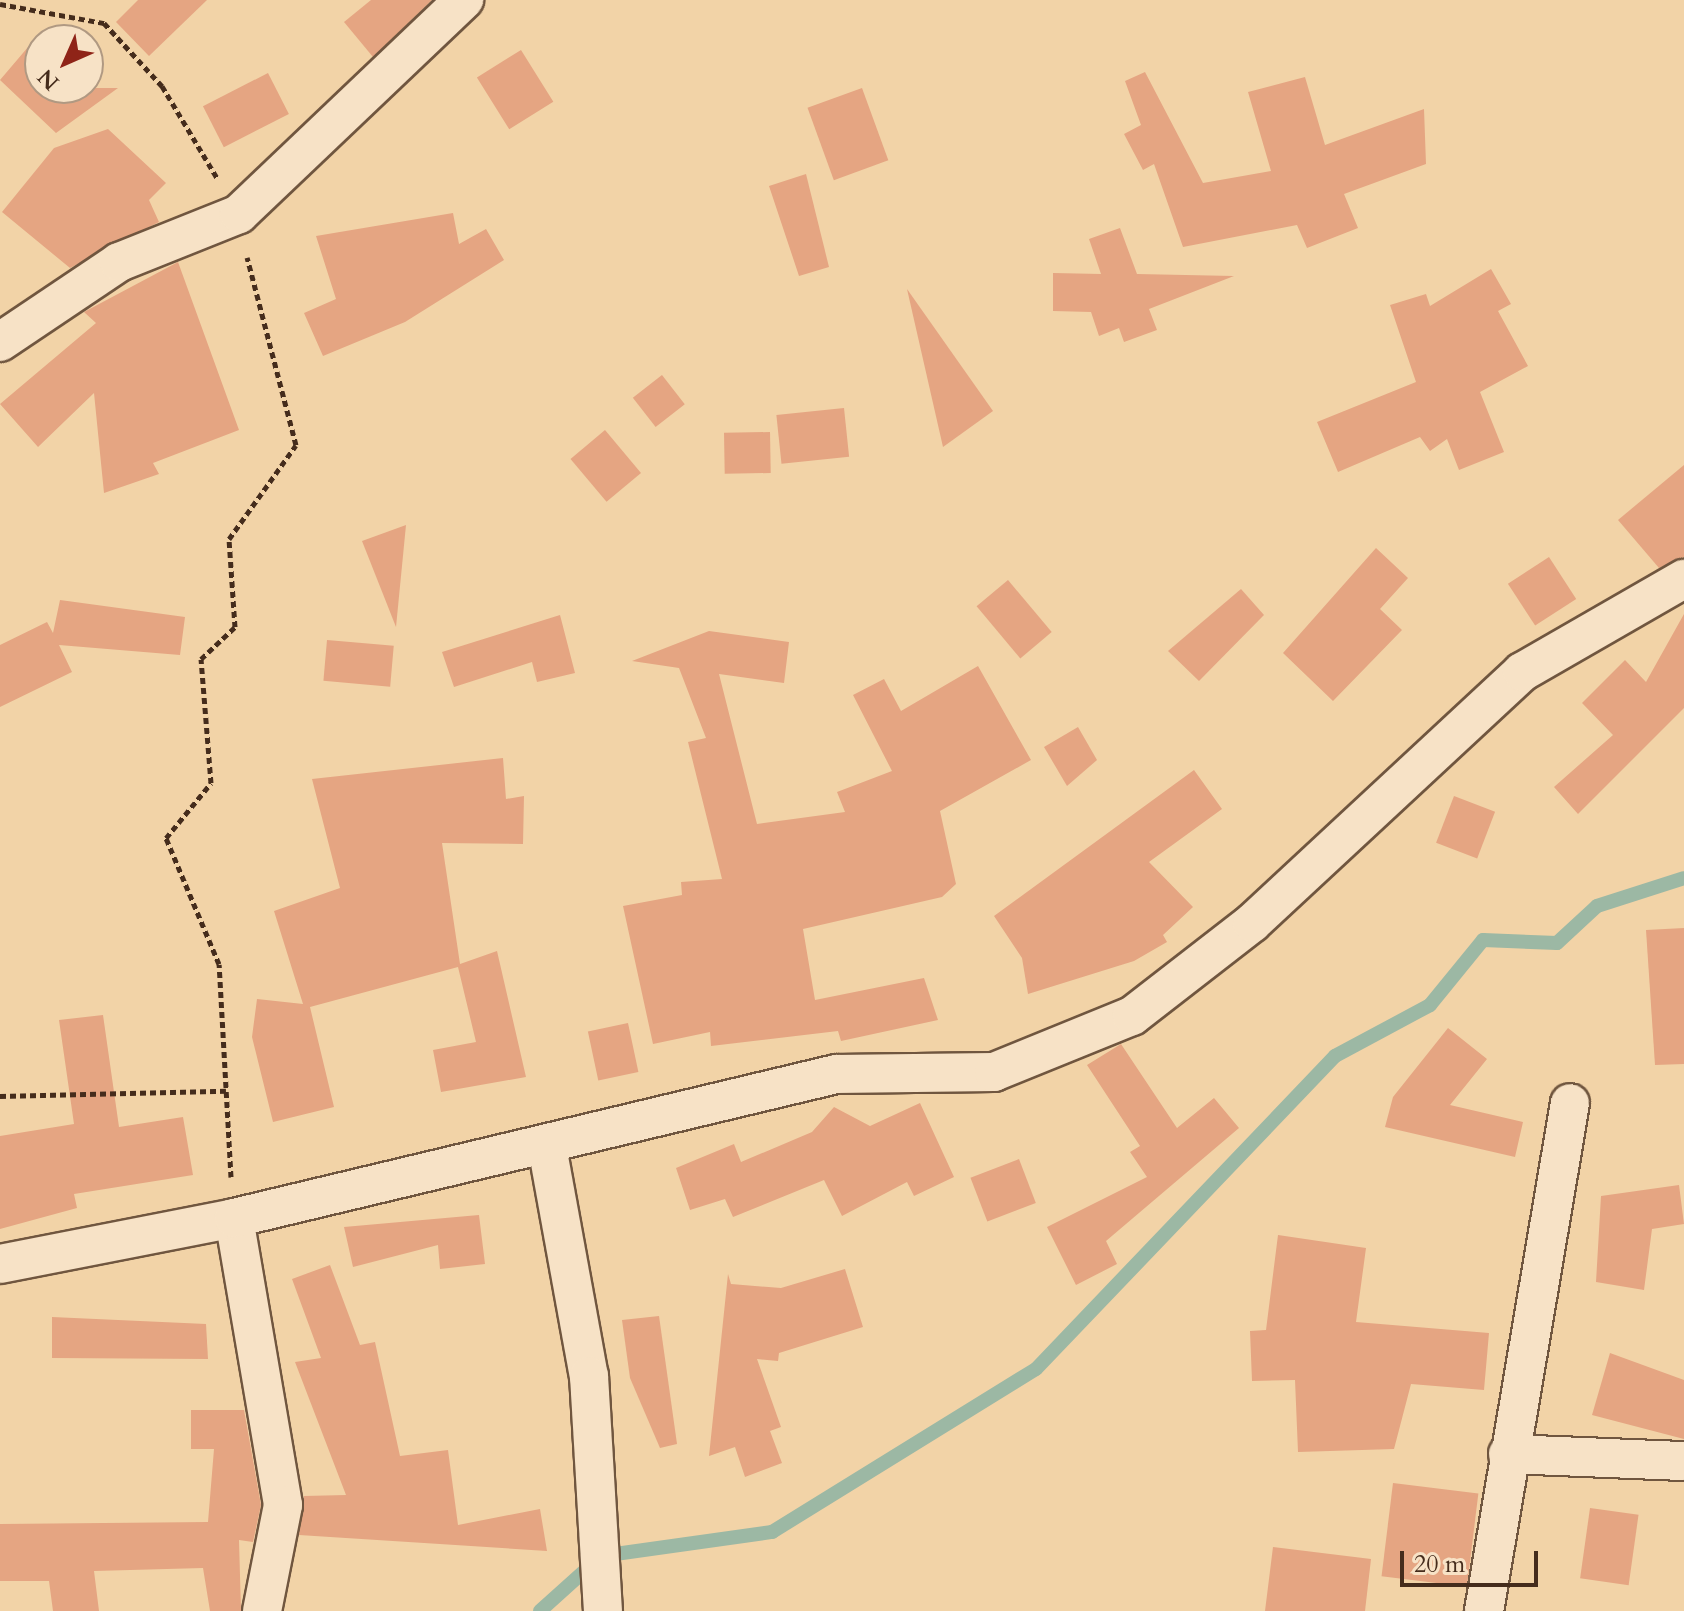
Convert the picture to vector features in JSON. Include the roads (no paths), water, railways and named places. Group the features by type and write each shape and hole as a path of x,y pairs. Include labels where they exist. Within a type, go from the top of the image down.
{"street":[{"path":"0,342 119,262 239,214 464,0"},
{"path":"0,1264 234,1218 547,1146 836,1074 994,1072 1132,1016 1252,923 1522,672 1684,579"},
{"path":"1484,1611 1508,1454 1570,1103"},
{"path":"547,1146 589,1376 603,1611"},
{"path":"234,1218 283,1505 262,1611"},
{"path":"1508,1454 1684,1461"}],"waterway":[{"path":"540,1611 601,1556 772,1532 1036,1369 1335,1056 1430,1005 1483,940 1557,943 1597,906 1684,878"}]}
